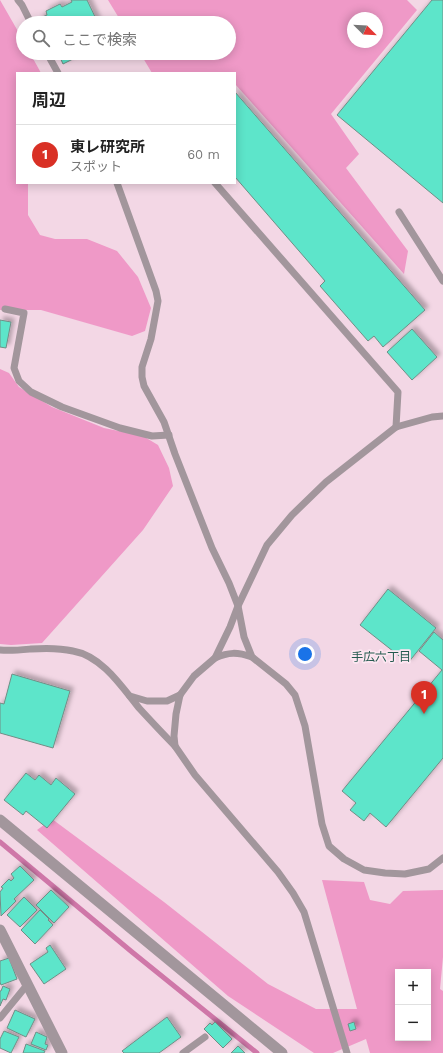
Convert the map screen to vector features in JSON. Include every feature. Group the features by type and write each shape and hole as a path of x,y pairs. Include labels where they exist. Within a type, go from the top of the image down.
{"street":[{"path":"0,820 282,1053"},
{"path":"0,930 62,1053"}],"lane":[{"path":"18,0 28,16"},
{"path":"51,60 57,72"},
{"path":"117,184 142,248 158,301 151,339 142,367 144,386 164,422 212,548 229,583 238,606 244,637 252,657"},
{"path":"216,184 398,392 396,427"},
{"path":"399,212 443,281"},
{"path":"5,309 24,313 14,368 19,381 31,392 62,407 120,428 152,436 169,436"},
{"path":"215,658 238,606 268,545 292,515 326,482 396,427 432,417 443,416"},
{"path":"0,650 17,651 32,649 63,649 86,655 106,670 175,746 195,775 278,872 304,912 347,1053"},
{"path":"175,746 174,736 176,714 180,695 194,676 215,658 225,654 242,654 252,657 286,684 295,695 306,726 322,824 329,846 344,860 364,870 385,873 405,874 429,869 443,858"},
{"path":"130,696 147,701 167,701 180,695"},
{"path":"0,1018 27,985"},
{"path":"183,1053 205,1037"}],"shaded area":[{"path":"0,0 16,28 16,60 34,60 40,72 16,72 16,184 28,184 28,215 40,235 55,239 87,239 117,251 138,277 151,308 145,331 132,336 41,310 0,310"},
{"path":"108,0 407,0 417,10 331,114 359,154 346,168 408,251 404,274 236,85 236,72 151,72 144,60 236,60 236,16 118,16"},
{"path":"0,369 9,373 19,387 52,407 104,428 143,436 158,445 169,468 173,486 143,530 42,643 11,645 0,644"},
{"path":"52,819 164,902 268,984 316,1009 357,1009 322,880 364,882 370,900 390,904 403,891 443,890 443,957 440,989 443,991 443,1053 370,1053 366,1039 333,1053 314,1053 228,996 37,830"}],"building":[{"path":"71,0 87,0 95,16 45,16 47,15 46,11 60,4 62,7 72,2"},
{"path":"432,0 443,0 443,203 337,115"},
{"path":"61,60 71,60 63,64"},
{"path":"236,93 425,310 383,347 374,336 368,341 320,286 325,281 236,178"},
{"path":"0,320 11,322 6,348 0,347"},
{"path":"412,329 437,357 412,380 387,352"},
{"path":"388,589 436,628 408,663 360,625"},
{"path":"434,632 443,640 443,758 386,827 370,813 364,821 350,810 356,803 342,791 442,670 419,651"},
{"path":"12,674 70,691 53,748 0,733 0,703 4,704"},
{"path":"26,773 35,780 39,775 51,785 56,778 75,794 47,828 26,811 23,815 4,800"},
{"path":"20,866 34,880 14,899 16,901 1,916 0,892 3,888 1,887 9,879 11,881 14,878 11,874"},
{"path":"51,890 69,907 54,923 36,905"},
{"path":"24,897 37,910 20,927 7,915"},
{"path":"40,910 53,925 35,944 21,930"},
{"path":"50,945 66,969 44,984 30,964 48,952 46,948"},
{"path":"9,958 17,979 1,985 0,961"},
{"path":"3,986 10,989 6,1000 3,999 0,1006 0,991"},
{"path":"15,1010 35,1019 26,1037 7,1028"},
{"path":"167,1017 181,1037 159,1053 124,1053 122,1051"},
{"path":"215,1022 232,1039 223,1048 204,1029 210,1023 212,1025"},
{"path":"354,1022 356,1029 350,1031 348,1024"},
{"path":"4,1031 19,1037 11,1053 0,1048 0,1039"},
{"path":"36,1032 47,1037 45,1044 48,1045 46,1050 31,1044"},
{"path":"26,1044 45,1051 44,1053 23,1053"},
{"path":"238,1046 245,1053 231,1053"}],"waterway":[{"path":"0,842 132,952 257,1053"}],"place":[{"name":"東レ研究所","path":"424,714"}],"district":[{"name":"手広六丁目","path":"381,657"}]}
